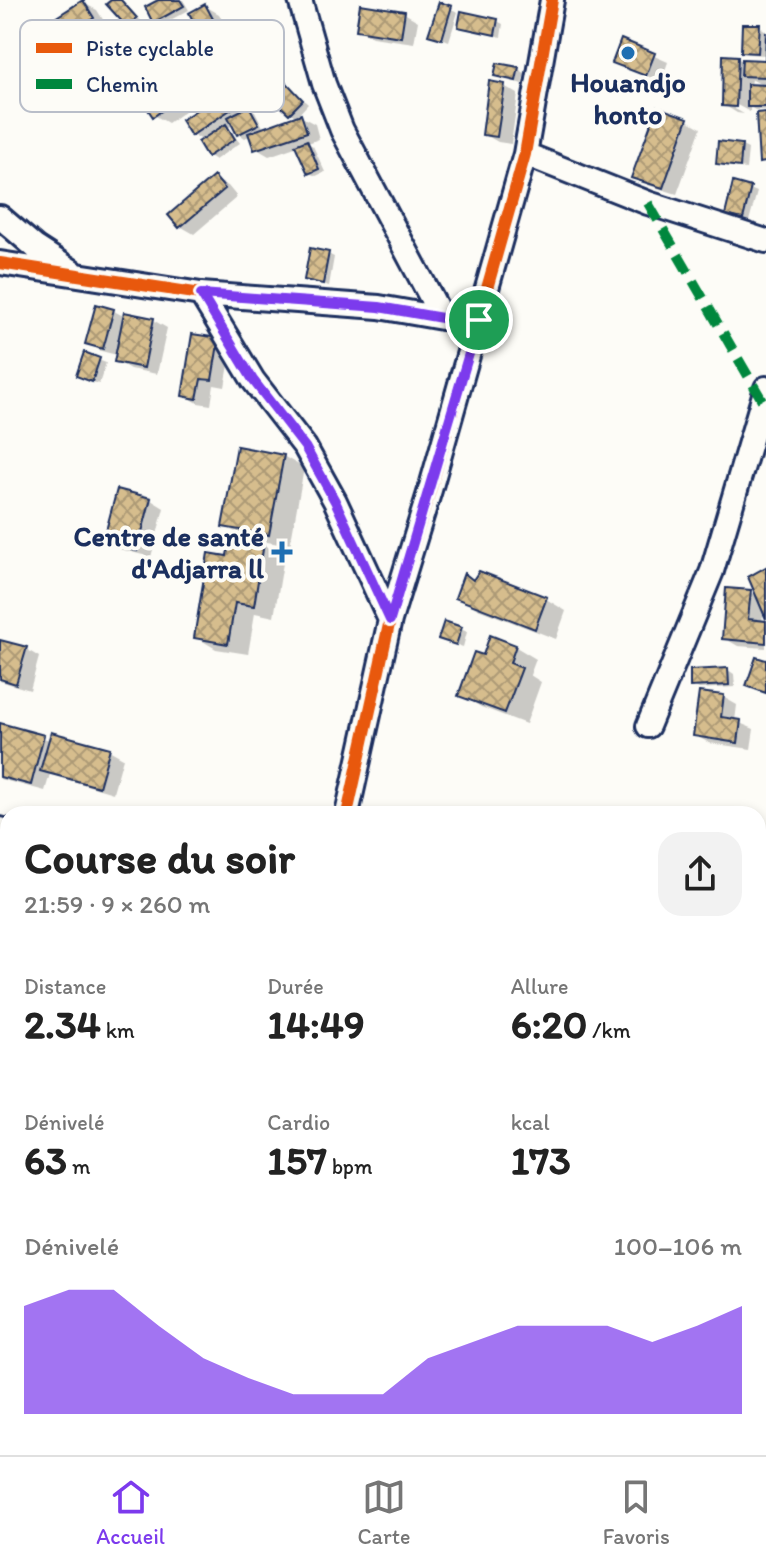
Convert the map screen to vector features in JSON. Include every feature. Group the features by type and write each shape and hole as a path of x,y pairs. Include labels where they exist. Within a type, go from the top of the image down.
{"street":[{"path":"300,0 324,84 342,130 442,318"},
{"path":"349,806 390,620 525,154 552,0"},
{"path":"525,154 648,203 766,241"},
{"path":"0,217 35,247 76,274"},
{"path":"2,269 76,274 201,294 379,307 442,318 479,320"},
{"path":"201,294 253,380 305,447 335,501 390,620"},
{"path":"648,726 712,571 766,388"}],"building":[{"path":"83,0 94,18 91,20 52,20"},
{"path":"111,0 121,0 137,18 121,20 106,4"},
{"path":"158,0 180,0 184,6 158,20 152,20 145,7"},
{"path":"439,2 452,6 442,39 428,35"},
{"path":"205,4 214,20 193,20 189,13"},
{"path":"360,4 405,11 401,37 356,30"},
{"path":"461,11 498,19 495,35 458,27"},
{"path":"742,24 760,24 758,53 741,52"},
{"path":"766,32 766,77 741,76 742,59 765,60"},
{"path":"621,39 655,53 646,76 612,63"},
{"path":"723,55 738,56 736,107 722,106"},
{"path":"497,63 519,67 516,81 494,76"},
{"path":"489,81 505,84 497,137 482,135"},
{"path":"287,83 303,100 289,114 284,109 284,86"},
{"path":"747,84 766,85 766,107 747,107"},
{"path":"657,107 688,118 663,188 631,178"},
{"path":"193,112 227,112 191,136 181,120"},
{"path":"238,112 252,112 259,124 237,135 228,117"},
{"path":"766,112 766,162 759,163 756,113"},
{"path":"301,114 307,132 254,150 248,133"},
{"path":"226,124 235,139 207,157 198,142"},
{"path":"307,140 319,169 308,174 295,145"},
{"path":"718,141 742,144 740,167 716,164"},
{"path":"214,176 225,189 179,228 168,215"},
{"path":"733,182 751,187 743,219 725,215"},
{"path":"310,248 329,252 323,284 304,280"},
{"path":"96,304 114,309 103,349 85,344"},
{"path":"124,312 154,318 144,368 114,362"},
{"path":"192,334 219,338 212,380 201,379 197,399 182,396"},
{"path":"84,352 100,358 92,382 76,376"},
{"path":"237,446 284,455 269,535 222,527"},
{"path":"117,489 151,498 137,551 103,542"},
{"path":"230,537 264,543 254,606 235,603 228,644 194,638 208,553 227,556"},
{"path":"766,567 766,619 748,577"},
{"path":"479,571 547,597 535,629 455,598 464,573 473,580"},
{"path":"726,588 751,590 748,619 766,621 766,643 722,639"},
{"path":"444,621 462,627 456,645 438,639"},
{"path":"490,635 516,645 510,663 522,668 505,713 458,696 474,652 483,655"},
{"path":"0,640 27,647 16,684 0,679"},
{"path":"756,657 766,660 766,693 746,686"},
{"path":"728,668 729,685 690,687 690,670"},
{"path":"699,692 724,695 721,717 741,720 738,743 693,736"},
{"path":"0,723 44,735 31,785 0,777"},
{"path":"51,732 110,748 99,787 40,771"}],"marked path":[{"path":"648,203 762,400"}],"cycle path":[{"path":"349,806 390,620 525,154 552,0"},
{"path":"0,263 201,294 379,307 442,318 479,320"}],"place":[{"name":"Houandjo honto","path":"628,53"},
{"name":"Centre de santé d'Adjarra ll","path":"282,552"}],"route":[{"path":"201,294 379,307 442,318 479,320 430,490 390,620 335,501 305,447 253,380 201,294"}]}
